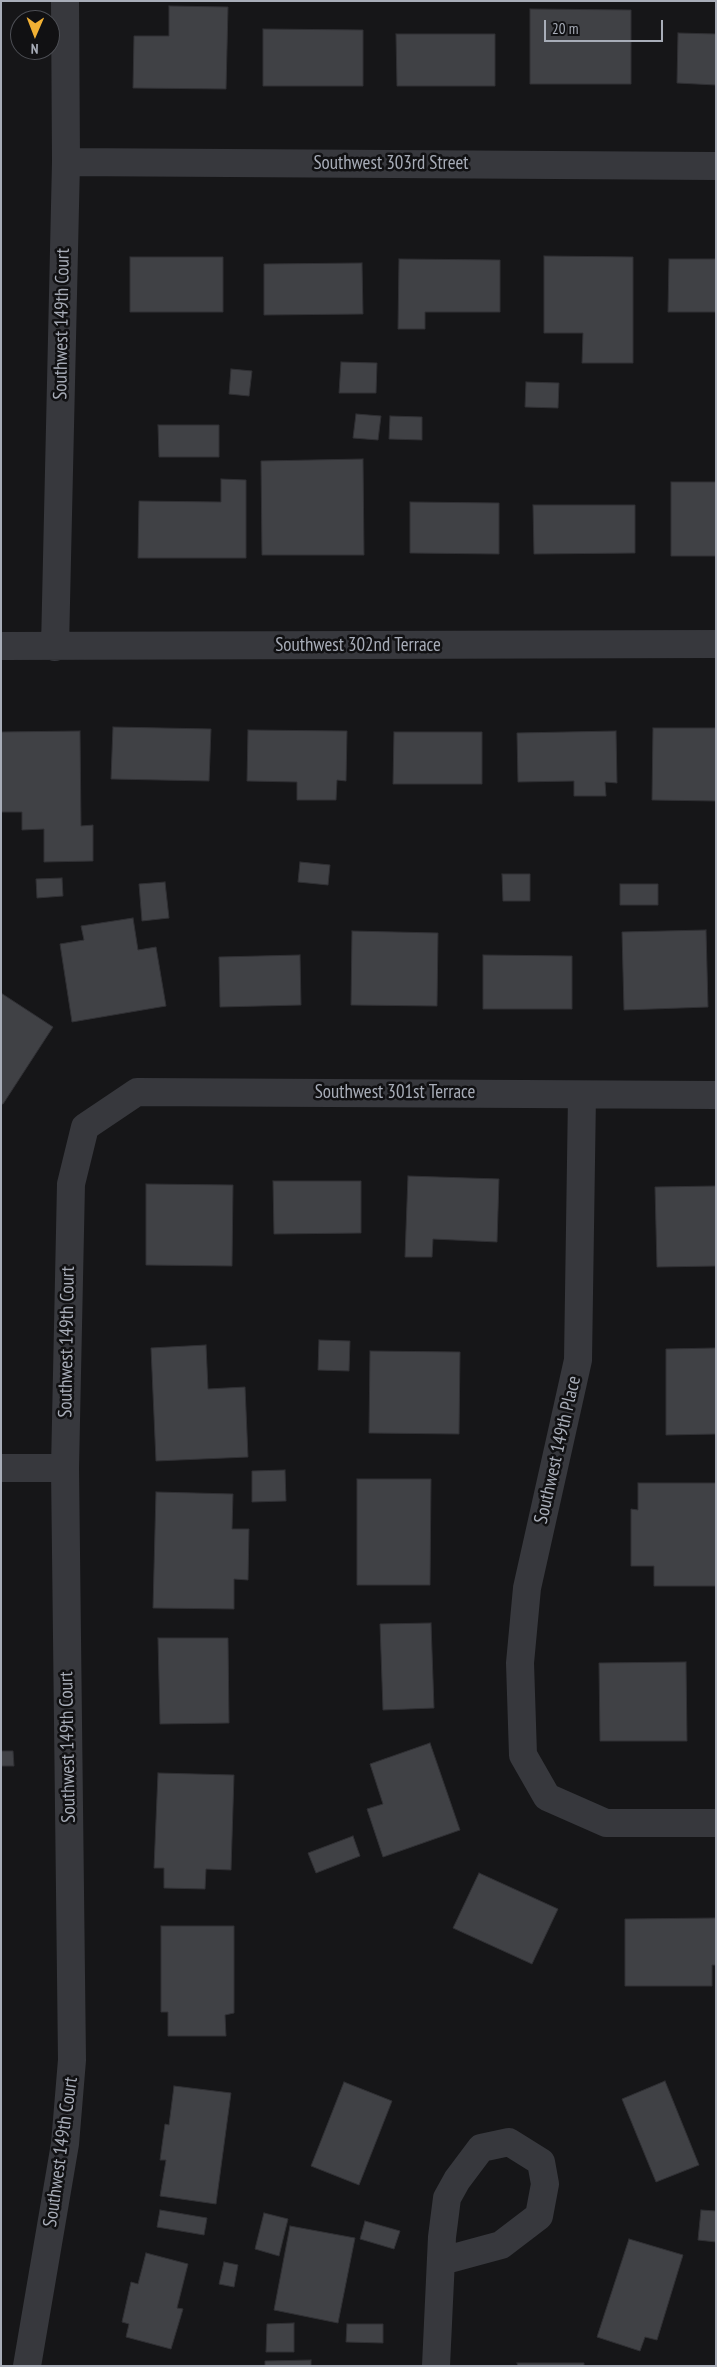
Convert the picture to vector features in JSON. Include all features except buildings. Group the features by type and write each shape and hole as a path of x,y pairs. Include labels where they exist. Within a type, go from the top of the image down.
{"street":[{"name":"Southwest 149th Court","path":"55,647 66,162 65,1"},
{"name":"Southwest 303rd Street","path":"66,162 716,166"},
{"name":"Southwest 302nd Terrace","path":"1,646 716,644"},
{"name":"Southwest 301st Terrace","path":"86,1128 137,1092 716,1095"},
{"name":"Southwest 149th Place","path":"582,1095 578,1360 527,1588 520,1663 523,1755 547,1797 606,1822 716,1823"},
{"name":"Southwest 149th Court","path":"27,2366 65,2144 72,2060 65,1468 71,1184 86,1128"},
{"path":"1,1468 65,1468"},
{"path":"436,2366 442,2237 447,2198 457,2180 481,2148 509,2142 541,2162 545,2184 538,2216 500,2245 442,2261"}]}
